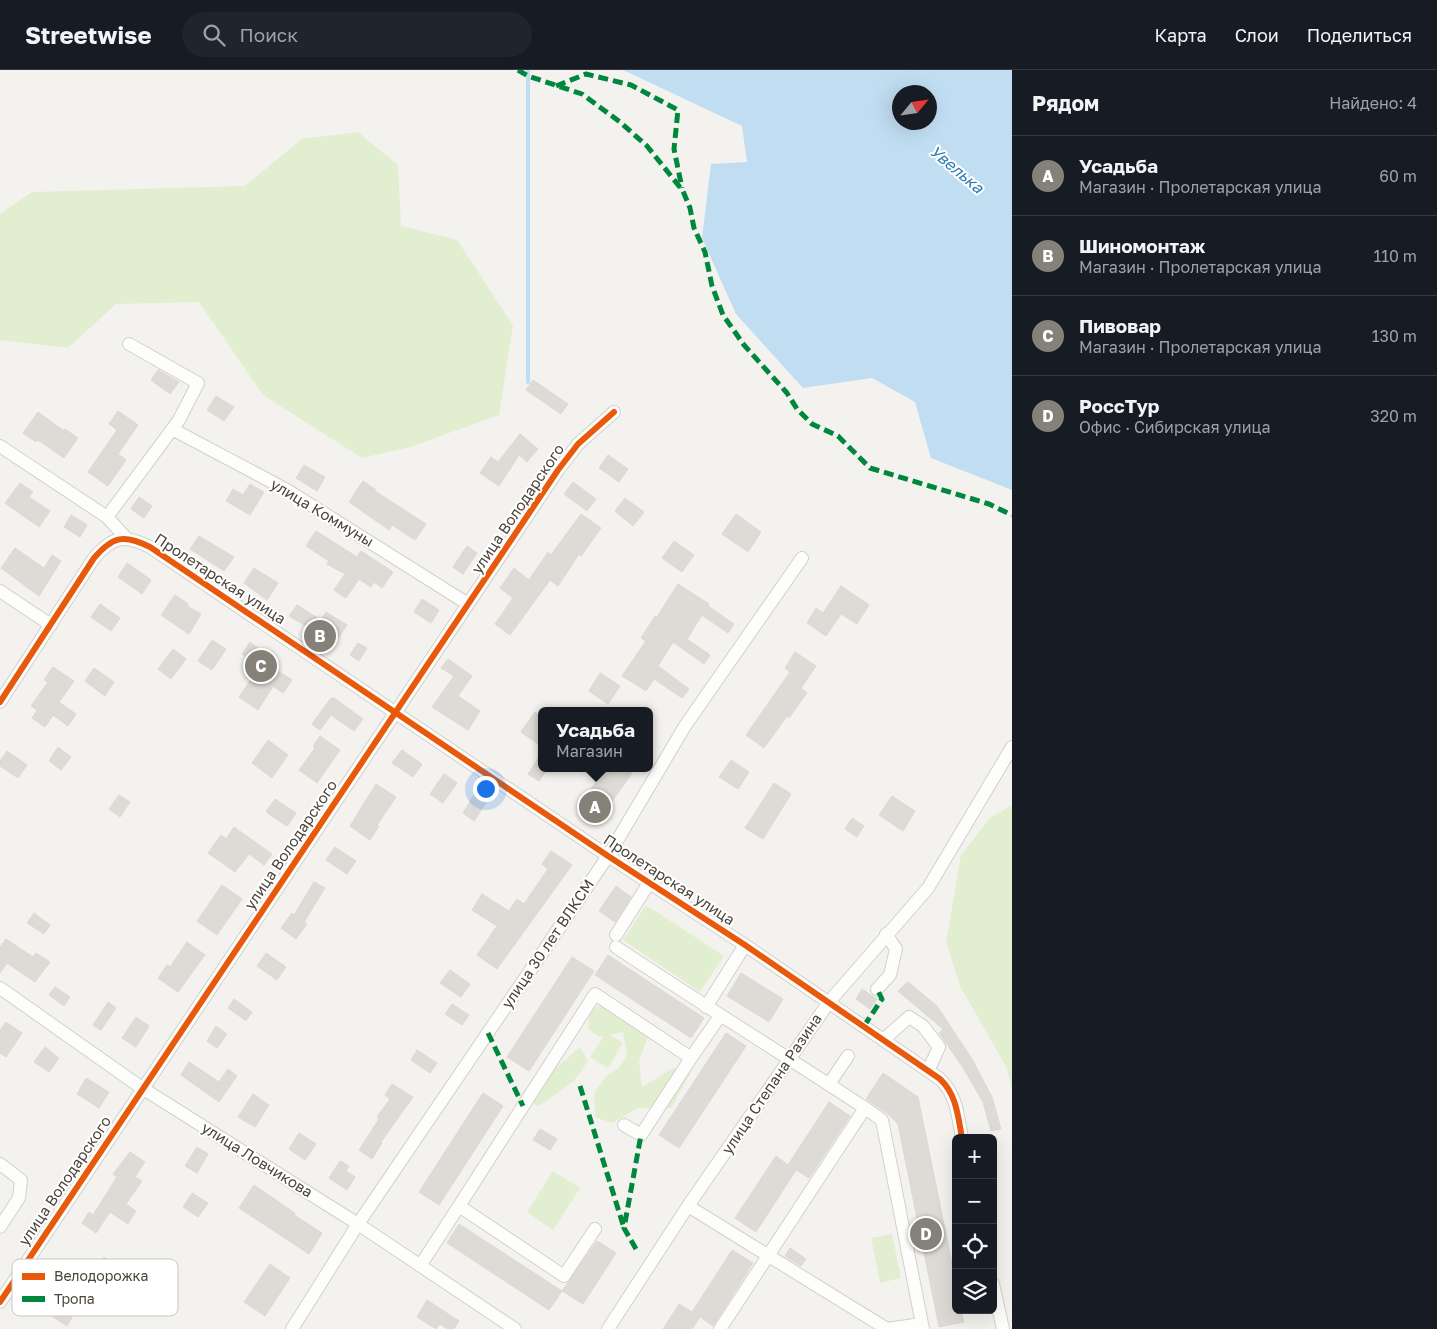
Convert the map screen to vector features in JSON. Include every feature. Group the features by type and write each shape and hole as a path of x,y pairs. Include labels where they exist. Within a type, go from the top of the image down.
{"street":[{"path":"107,517 179,420 198,383 129,344"},
{"name":"улица Володарского","path":"29,1259 558,470 578,444 614,412"},
{"name":"улица Коммуны","path":"172,430 287,490 468,604"},
{"name":"Пролетарская улица","path":"0,446 107,517 121,539 136,540 150,547 608,856 745,945 928,1071 940,1080 954,1097 961,1134"},
{"path":"0,702 94,558 109,543 121,539"},
{"name":"улица 30 лет ВЛКСМ","path":"292,1329 358,1224 608,856 685,726 802,558"},
{"path":"0,591 51,625"},
{"path":"309,654 319,638"},
{"name":"улица Степана Разина","path":"608,1329 688,1206 829,1002 886,934 928,888 1012,747"},
{"path":"650,883 616,941 706,1007 829,1084 882,1120 922,1326 887,1329 688,1206"},
{"path":"877,988 890,975 896,949 886,934"},
{"path":"706,1007 745,945"},
{"name":"улица Ловчикова","path":"0,988 142,1088 358,1224 515,1329"},
{"path":"420,1266 595,994 691,1058"},
{"path":"624,1124 641,1135 720,1016"},
{"path":"883,1040 909,1017 923,1026 939,1046 928,1071"},
{"path":"829,1084 848,1056"},
{"path":"720,1329 865,1108"},
{"path":"0,1164 21,1180 19,1198 0,1227"},
{"path":"459,1206 564,1276 595,1229"},
{"name":"улица Володарского","path":"0,1302 12,1284"},
{"path":"997,1302 1003,1329"}],"green space":[{"path":"358,132 398,165 401,226 457,240 513,325 499,415 410,447 362,458 263,395 199,302 116,304 68,348 0,340 0,214 32,192 245,186 302,139"},
{"path":"1012,805 1012,1091 1007,1068 960,986 946,942 961,855 990,818"},
{"path":"646,905 724,956 700,992 623,940"},
{"path":"601,1004 648,1037 639,1061 642,1087 673,1068 690,1074 671,1108 638,1108 612,1123 595,1117 594,1093 608,1074 619,1068 627,1055 623,1032 610,1035 623,1043 608,1068 590,1057 604,1036 599,1037 588,1029 590,1012"},
{"path":"580,1047 588,1061 574,1081 539,1106 534,1105 534,1093 554,1070"},
{"path":"553,1171 580,1188 553,1230 527,1212"},
{"path":"892,1234 901,1278 880,1283 871,1238"}],"water":[{"name":"Увелька","path":"623,70 1012,70 1012,490 931,458 915,402 872,378 803,388 736,314 702,238 711,164 747,162 742,126"}],"building":[{"path":"158,370 179,382 170,394 151,380"},
{"path":"533,380 568,404 561,414 526,390"},
{"path":"216,396 234,407 224,421 207,410"},
{"path":"118,411 138,425 118,454 126,460 108,486 88,472 117,430 109,424"},
{"path":"38,412 64,431 65,429 78,438 64,458 38,440 36,442 23,433"},
{"path":"520,434 538,449 527,462 519,455 499,486 480,473 491,457 498,462"},
{"path":"608,455 628,469 619,482 599,468"},
{"path":"304,465 325,477 317,491 296,478"},
{"path":"363,481 426,524 415,540 392,525 389,530 349,502"},
{"path":"573,482 596,499 587,511 564,494"},
{"path":"20,483 33,492 29,497 50,511 39,527 5,503"},
{"path":"250,484 264,492 250,515 226,501 233,489 243,495"},
{"path":"139,497 152,506 144,518 131,509"},
{"path":"625,498 644,512 633,526 615,511"},
{"path":"581,514 601,528 581,556 579,554 558,586 550,580 510,635 495,624 513,598 500,588 514,568 529,580 548,552 551,555"},
{"path":"736,514 761,532 748,552 722,534"},
{"path":"71,515 87,525 80,537 64,527"},
{"path":"316,531 357,557 361,551 393,572 382,588 374,582 371,587 359,579 346,598 334,590 345,574 327,564 329,561 306,546"},
{"path":"199,536 234,557 224,571 190,549"},
{"path":"674,541 694,555 682,572 662,558"},
{"path":"467,546 477,553 463,574 453,567"},
{"path":"15,548 44,568 52,555 61,561 39,596 1,568"},
{"path":"127,563 151,580 142,594 118,577"},
{"path":"254,568 278,583 267,600 244,583"},
{"path":"678,584 709,604 708,606 734,624 728,633 702,615 687,639 710,655 704,664 673,642 658,666 689,689 682,698 654,679 646,691 622,676 646,641 641,638"},
{"path":"841,586 869,605 857,624 841,614 826,636 807,623 816,608 823,613"},
{"path":"175,595 188,604 187,606 201,614 189,634 161,615"},
{"path":"422,599 439,610 431,623 414,612"},
{"path":"100,604 120,618 111,631 91,617"},
{"path":"297,605 321,620 326,612 347,625 334,644 327,640 324,631 314,631 289,616"},
{"path":"212,640 226,649 212,670 198,661"},
{"path":"250,642 258,648 257,650 270,658 267,664 292,680 283,693 273,686 258,710 239,697 260,666 242,654"},
{"path":"358,643 367,648 359,661 350,655"},
{"path":"173,649 186,659 171,679 158,669"},
{"path":"795,652 816,666 801,688 807,693 789,718 787,716 764,748 746,735 790,672 785,668"},
{"path":"448,659 472,676 458,696 480,711 468,730 432,707 454,676 441,668"},
{"path":"53,667 74,681 59,702 76,714 68,726 53,715 45,727 32,718 37,710 31,706 48,682 44,680"},
{"path":"94,668 114,682 105,696 85,681"},
{"path":"600,673 620,686 608,704 589,691"},
{"path":"331,698 334,698 363,719 354,731 331,715 320,730 312,724"},
{"path":"535,712 538,714 538,744 521,732"},
{"path":"320,736 340,750 317,783 299,770 315,748 313,746"},
{"path":"268,740 288,755 272,778 252,763"},
{"path":"58,747 71,757 61,770 49,761"},
{"path":"402,750 422,764 413,777 392,763"},
{"path":"7,751 27,765 18,778 0,766 0,761"},
{"path":"538,759 538,772 545,772 539,781 528,774"},
{"path":"731,760 749,772 738,789 719,777"},
{"path":"603,772 632,773 601,817 581,803"},
{"path":"444,774 457,783 443,803 430,794"},
{"path":"774,783 791,794 763,839 745,828"},
{"path":"376,784 396,797 377,825 379,826 370,840 350,826"},
{"path":"119,795 130,802 120,817 109,809"},
{"path":"474,795 486,803 474,821 463,813"},
{"path":"892,796 915,811 903,831 879,815"},
{"path":"275,799 296,813 287,826 266,812"},
{"path":"852,818 864,826 857,837 845,829"},
{"path":"234,827 272,854 264,865 249,854 235,872 208,853 221,835 226,839"},
{"path":"335,847 356,861 347,874 326,860"},
{"path":"551,851 572,865 497,969 477,955 497,926 472,910 482,894 509,911 517,899 524,904 548,869 542,864"},
{"path":"314,882 325,888 304,922 307,924 296,939 281,928 292,913 294,915"},
{"path":"222,885 242,899 217,935 197,921"},
{"path":"616,886 631,897 615,922 599,911"},
{"path":"34,913 50,925 44,934 27,923"},
{"path":"6,939 33,957 36,953 50,962 35,982 7,963 0,973 0,947"},
{"path":"187,942 205,955 178,992 158,978 167,965 170,967"},
{"path":"266,953 286,967 277,980 257,966"},
{"path":"608,955 704,1018 691,1038 595,975"},
{"path":"572,957 594,971 529,1071 507,1057"},
{"path":"450,970 470,984 461,997 440,983"},
{"path":"741,973 783,999 769,1022 727,996"},
{"path":"908,982 937,1006 972,1059 992,1097 1001,1129 991,1131 983,1102 962,1066 939,1033 943,1029 898,991"},
{"path":"55,987 70,997 64,1006 49,995"},
{"path":"862,989 877,999 870,1009 856,999"},
{"path":"234,999 252,1012 246,1021 228,1008"},
{"path":"108,1002 116,1008 101,1030 93,1025"},
{"path":"452,1004 469,1015 462,1025 445,1014"},
{"path":"136,1017 149,1026 136,1047 122,1038"},
{"path":"6,1022 22,1033 6,1057 0,1053 0,1030"},
{"path":"216,1026 227,1034 217,1048 207,1041"},
{"path":"726,1033 746,1046 679,1148 659,1135"},
{"path":"45,1047 59,1058 49,1072 34,1062"},
{"path":"417,1050 437,1063 430,1073 411,1060"},
{"path":"189,1062 219,1082 228,1069 237,1076 219,1102 181,1075"},
{"path":"883,1073 918,1097 952,1263 952,1314 962,1314 964,1322 939,1327 898,1124 887,1113 866,1099"},
{"path":"86,1078 109,1092 99,1108 77,1094"},
{"path":"392,1084 413,1097 381,1142 372,1159 359,1150 379,1119 377,1117 390,1099 385,1095"},
{"path":"483,1093 503,1106 439,1205 419,1192"},
{"path":"253,1094 269,1105 255,1127 238,1117"},
{"path":"829,1102 850,1116 809,1178 796,1170 756,1232 735,1218 776,1156 788,1165"},
{"path":"540,1129 557,1139 550,1150 533,1140"},
{"path":"299,1133 316,1144 305,1160 289,1149"},
{"path":"197,1147 208,1154 197,1173 185,1166"},
{"path":"130,1152 145,1162 135,1177 142,1181 126,1204 136,1211 128,1224 110,1212 96,1233 82,1223 89,1212 93,1215 117,1177 113,1174"},
{"path":"340,1161 349,1166 346,1171 355,1177 347,1190 329,1178"},
{"path":"254,1185 322,1233 309,1254 239,1208"},
{"path":"192,1193 208,1203 198,1217 183,1207"},
{"path":"459,1224 562,1291 549,1310 447,1243"},
{"path":"597,1241 616,1253 583,1304 562,1291"},
{"path":"790,1248 806,1259 801,1266 785,1256"},
{"path":"732,1250 753,1263 713,1326 700,1317 692,1329 663,1329 679,1304 692,1312"},
{"path":"270,1264 290,1278 265,1316 244,1302"},
{"path":"427,1300 459,1321 454,1329 447,1329 440,1324 436,1329 417,1317"},
{"path":"51,1316 73,1316 67,1326"}],"waterway":[{"path":"528,70 528,382"}],"marked path":[{"path":"518,70 528,76 582,94 620,122 647,146 683,191 690,208 694,228 705,252 712,286 723,315 744,345 787,393 797,409 812,424 838,436 870,468 989,504 1012,515"},
{"path":"556,86 586,74 631,85 678,110 674,149 682,188"},
{"path":"864,1026 882,999 877,989"},
{"path":"488,1033 523,1106"},
{"path":"580,1086 624,1228"},
{"path":"636,1249 624,1228 641,1135"}],"cycle path":[{"path":"29,1259 558,470 578,444 614,412"},
{"path":"0,702 94,558 107,545 119,539 133,540 150,547 608,856 745,945 940,1079 946,1085 953,1099 961,1134"},
{"path":"0,1302 12,1284"}],"place":[{"name":"Шиномонтаж","path":"320,636"},
{"name":"Пивовар","path":"261,666"},
{"name":"Усадьба","path":"595,807"},
{"name":"РоссТур","path":"926,1234"}]}
